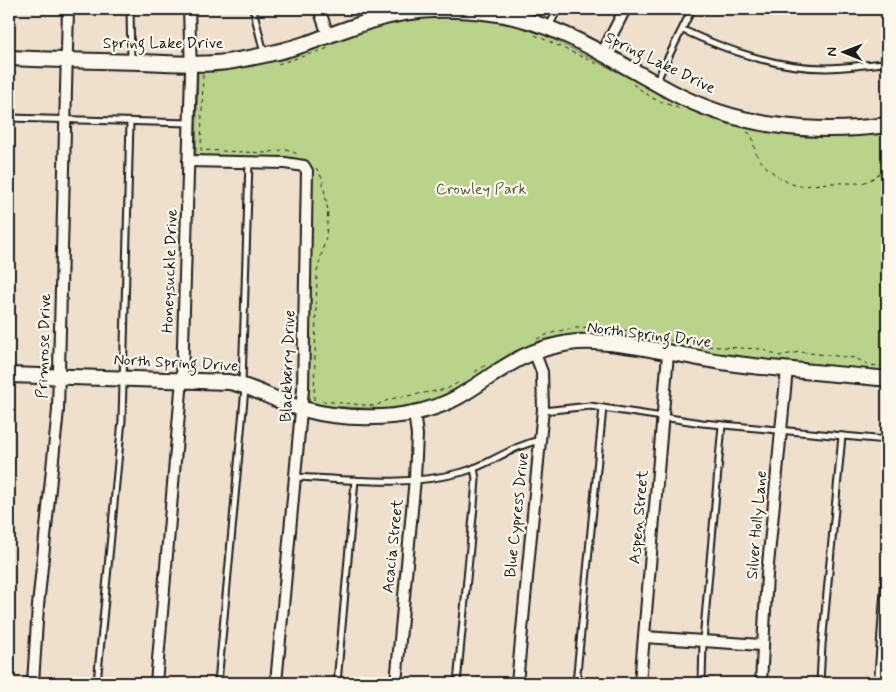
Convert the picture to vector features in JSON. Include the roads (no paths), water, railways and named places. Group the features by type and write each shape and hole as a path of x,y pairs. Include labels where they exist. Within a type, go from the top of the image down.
{"street":[{"name":"Primrose Drive","path":"33,683 38,606 58,410 68,9"},
{"name":"Honeysuckle Drive","path":"156,683 182,379 190,123 190,9"},
{"path":"318,9 331,41"},
{"path":"601,60 626,9"},
{"name":"Spring Lake Drive","path":"9,58 191,64 231,61 331,41 383,13 438,10 494,11 548,28 601,60 711,108 756,122 820,130 887,125"},
{"name":"Blackberry Drive","path":"188,161 298,164 304,166 307,171 302,409 276,683"},
{"name":"North Spring Drive","path":"9,376 211,380 244,384 302,409 346,416 385,416 432,408 457,397 532,347 570,343 597,343 787,369 887,379"},
{"name":"Blue Cypress Drive","path":"517,683 543,411 542,372 532,347"},
{"name":"Aspen Street","path":"640,683 668,354"},
{"name":"Silver Holly Lane","path":"761,683 762,645 787,369"},
{"name":"Acacia Street","path":"396,683 414,482 417,435 414,412"},
{"path":"880,683 887,582"},
{"path":"645,637 762,645"}],"lane":[{"path":"130,9 131,62"},
{"path":"253,9 264,54"},
{"path":"548,28 558,9"},
{"path":"655,83 692,9"},
{"path":"683,30 746,56 799,66 841,67 887,63"},
{"path":"9,118 190,123"},
{"path":"97,683 122,420 130,122"},
{"path":"218,683 244,384 249,162"},
{"path":"543,411 583,406 722,425 887,440"},
{"path":"576,683 603,408"},
{"path":"702,683 703,641 722,425"},
{"path":"820,683 823,626 842,436"},
{"path":"296,477 414,482 439,478 474,468 522,444 540,440"},
{"path":"457,683 474,506 476,478 474,468"},
{"path":"337,683 355,480"}],"park label":[{"name":"Crowley Park","path":"481,189"}]}
